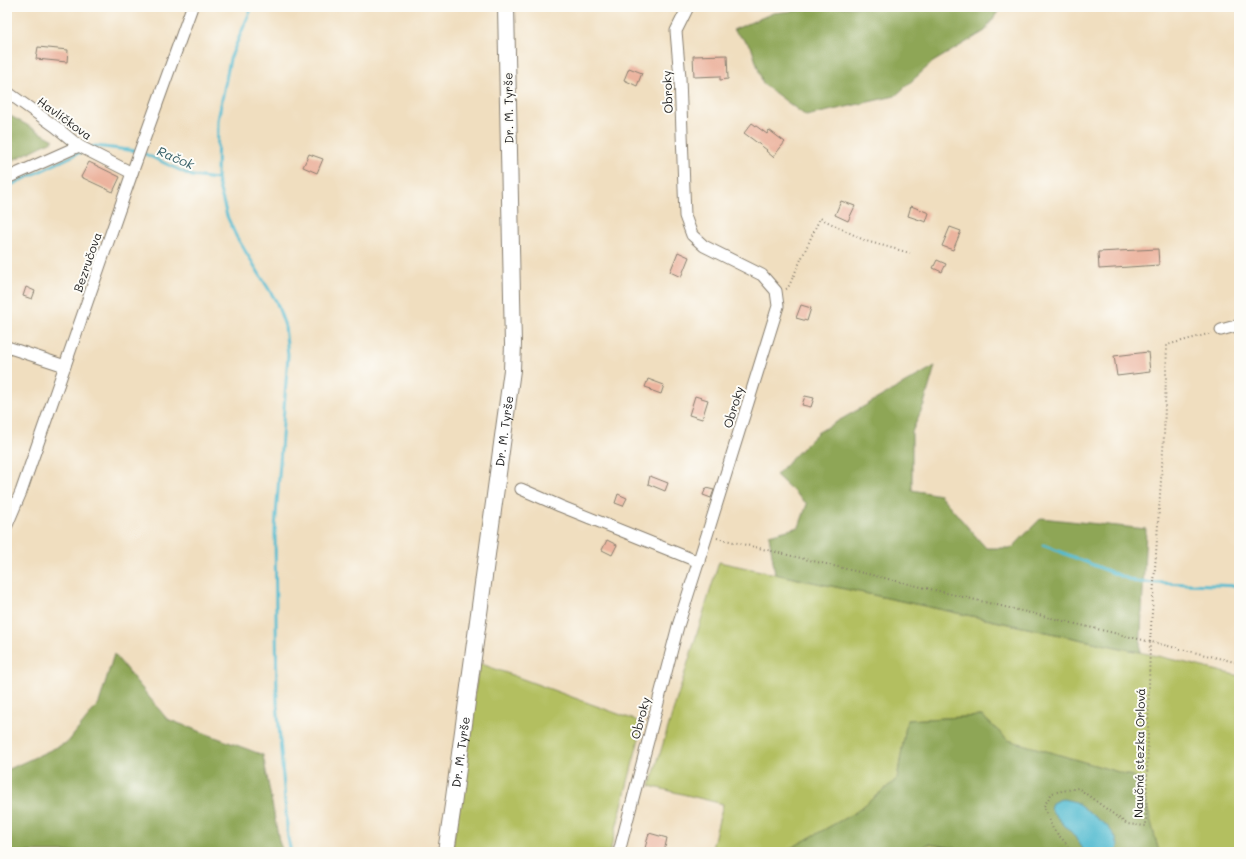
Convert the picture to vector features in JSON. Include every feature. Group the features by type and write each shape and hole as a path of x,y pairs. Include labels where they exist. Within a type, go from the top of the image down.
{"street":[{"name":"Bezručova","path":"7,525 26,478 132,172 192,7"},
{"name":"Dr. M. Tyrše","path":"446,852 512,370 513,344 506,7"},
{"name":"Obroky","path":"619,852 678,626 778,306 776,291 762,275 704,246 692,235 685,216 680,78 676,31 688,7"},
{"name":"Havlíčkova","path":"7,92 56,127 79,146 132,172"},
{"path":"7,178 79,146"},
{"path":"1221,330 1239,325"},
{"path":"7,347 65,366"},
{"path":"521,489 699,562"}],"path":[{"path":"776,295 788,288 820,218 866,241 910,252"},
{"path":"1150,642 1164,436 1167,345 1221,330"},
{"path":"707,535 1239,663"},
{"name":"Naučná stezka Orlová","path":"1074,852 1053,829 1044,806 1052,793 1078,788 1127,824 1146,826 1150,642"}],"green space":[{"path":"832,7 1001,7 985,31 933,62 895,96 806,116 763,84 751,46 733,30 773,13"},
{"path":"7,114 54,140 7,163"},
{"path":"935,366 924,404 912,432 912,490 940,495 986,548 1012,548 1041,518 1146,529 1140,652 775,574 769,535 799,527 807,504 776,475 817,433"},
{"path":"719,562 1162,657 1239,676 1239,852 1159,852 1139,778 1008,740 982,716 907,720 897,779 856,812 784,852 711,852 723,804 650,786"},
{"path":"114,654 167,719 263,755 279,841 283,852 7,852 7,770 68,742 99,703"},
{"path":"479,663 643,723 610,852 452,852"},
{"path":"982,716 1008,740 1139,778 1159,852 980,852 928,844 916,852 784,852 856,812 897,779 907,720"},
{"path":"928,844 980,852 916,852"}],"water":[{"path":"1063,799 1076,802 1108,827 1115,836 1118,845 1117,852 1084,852 1078,840 1050,808 1052,803"}],"building":[{"path":"38,47 68,50 67,62 36,59"},
{"path":"727,55 728,79 720,80 720,76 694,77 693,56"},
{"path":"629,68 642,73 637,86 624,80"},
{"path":"752,123 767,134 769,130 785,142 773,157 766,151 767,150 744,133"},
{"path":"309,154 323,159 317,173 303,167"},
{"path":"89,162 120,177 113,192 81,177"},
{"path":"841,201 855,206 848,221 835,215"},
{"path":"911,206 929,213 926,222 908,216"},
{"path":"950,227 961,231 953,250 942,246"},
{"path":"1158,249 1159,265 1099,269 1098,252"},
{"path":"678,252 689,257 681,277 670,272"},
{"path":"937,260 946,264 942,272 933,268"},
{"path":"26,287 35,291 32,299 23,296"},
{"path":"801,305 811,308 807,321 796,318"},
{"path":"1148,352 1150,372 1117,376 1114,356"},
{"path":"648,379 664,385 661,394 645,387"},
{"path":"695,396 708,400 702,419 689,415"},
{"path":"805,396 814,398 811,407 802,405"},
{"path":"650,476 668,483 665,491 648,484"},
{"path":"706,488 714,490 711,498 703,495"},
{"path":"618,494 627,498 623,506 615,503"},
{"path":"607,540 617,545 612,555 602,550"},
{"path":"649,833 667,838 664,852 644,852"}],"waterway":[{"name":"Račok","path":"143,153 192,176 217,179 218,120 230,59 252,7"},
{"name":"Račok","path":"90,148 95,146 137,151"},
{"name":"Račok","path":"7,187 83,151"},
{"path":"217,179 227,216 236,236 276,301 285,326 288,355 275,530 277,702 288,838 291,852"},
{"path":"1043,545 1136,582 1239,586"}]}
